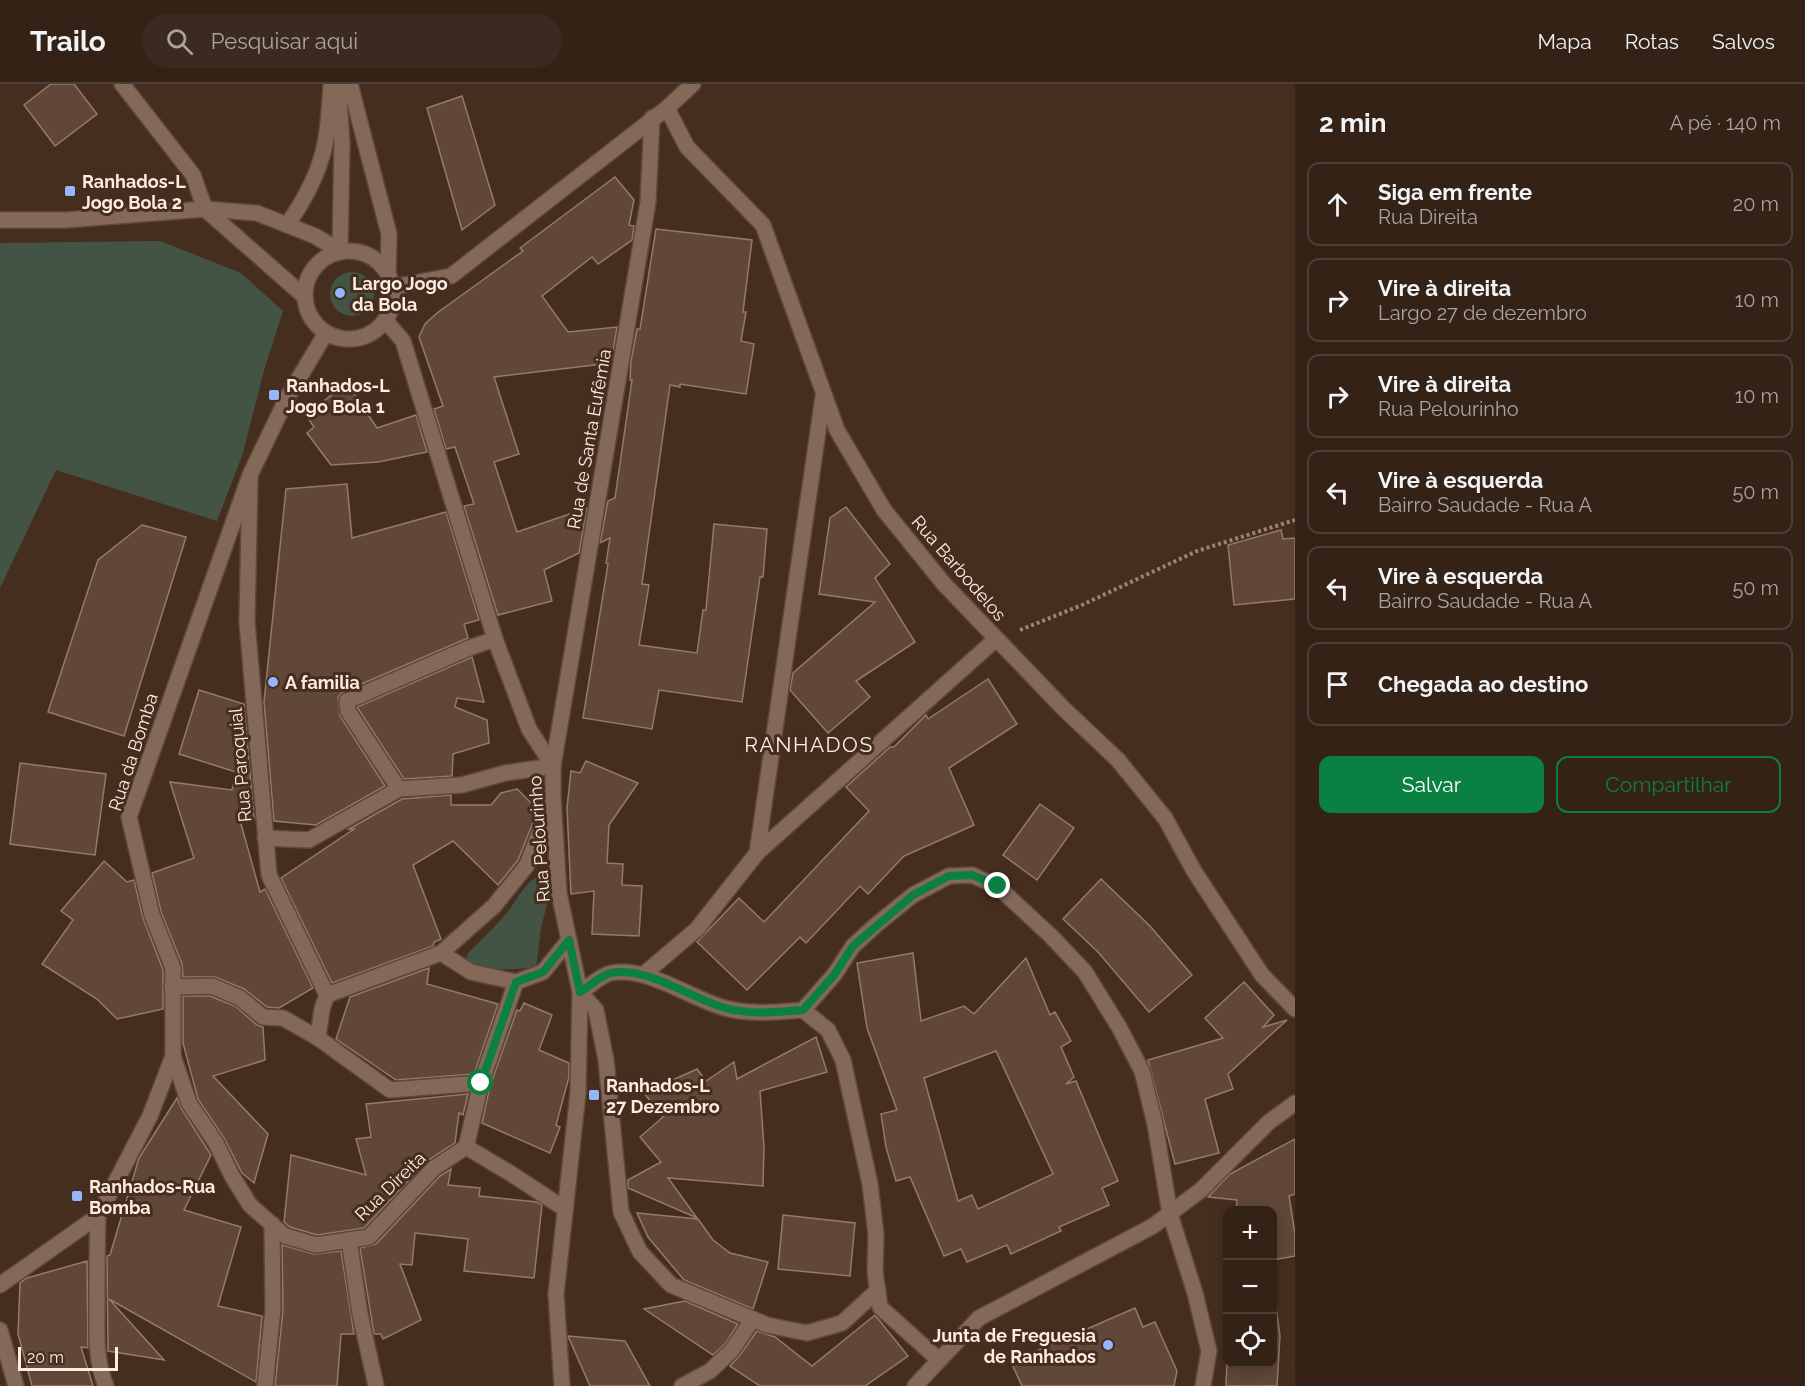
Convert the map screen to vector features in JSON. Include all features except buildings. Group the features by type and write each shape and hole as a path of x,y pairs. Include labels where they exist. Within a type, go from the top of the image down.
{"street":[{"path":"122,84 193,175 205,209 305,297"},
{"path":"287,225 301,206 322,156 332,84"},
{"path":"338,84 342,143 340,251"},
{"path":"350,84 389,234 391,280 391,310 386,321 376,331 351,340 326,333 315,323 308,311 305,297 309,276 321,260 340,251 363,252 373,257 391,280"},
{"path":"391,280 451,276 667,108 693,84"},
{"name":"Rua Barbodelos","path":"667,108 687,147 763,225 837,430 884,510 944,584 1064,709 1118,760 1159,810 1200,880 1262,975 1295,1009"},
{"name":"Rua de Santa Eufêmia","path":"553,766 648,202 652,118"},
{"path":"0,220 66,220 205,209 257,213 315,236 340,251"},
{"name":"Rua Pelourinho","path":"386,321 403,341 495,639 529,729 553,766 560,893 580,992 578,1093 556,1294 562,1386"},
{"name":"Rua da Bomba","path":"0,1285 98,1216 150,1116 173,1056 172,968 152,915 129,817 250,475 287,398 326,333"},
{"path":"757,854 824,394"},
{"name":"Rua Paroquial","path":"250,475 247,622 268,875 327,995"},
{"path":"399,789 348,711 347,701 495,639"},
{"path":"644,974 697,930 757,854 996,639"},
{"path":"265,838 309,840 399,789 462,785 505,773 553,766"},
{"path":"318,1038 322,1009 327,995 441,953 494,906 526,865 553,798"},
{"path":"803,1010 834,975 853,946 913,895 949,876 972,875 998,886 1085,972 1119,1027 1142,1071 1155,1124 1170,1214 1195,1293 1209,1351 1203,1386"},
{"path":"441,953 471,972 516,982 543,972 569,940"},
{"path":"878,1290 842,1323 807,1333 766,1325 671,1285 640,1251 621,1212 606,1060 596,1010 580,992 610,973 644,974 726,1009 761,1013 803,1010 828,1030 843,1060 870,1184 876,1235 875,1272 878,1290 880,1307 939,1360"},
{"path":"516,982 481,1083 466,1147 566,1209"},
{"path":"172,987 212,986 240,998 262,1017 283,1018 318,1038 390,1090 481,1083"},
{"path":"173,1056 189,1103 216,1143 232,1176 250,1204 285,1236 316,1245 349,1240"},
{"path":"915,1386 979,1318 1153,1227 1201,1190 1269,1122 1295,1103"},
{"name":"Rua Direita","path":"376,1386 360,1314 349,1240 369,1237 434,1168 466,1147"},
{"path":"98,1216 97,1351 100,1373 106,1386"},
{"path":"265,1386 273,1309 272,1224"},
{"path":"682,1386 710,1371 732,1350 753,1319"},
{"path":"0,1330 16,1386"}],"path":[{"path":"996,639 1082,605 1197,551 1295,520"}],"green space":[{"path":"160,241 241,273 283,311 265,367 242,456 217,521 56,470 0,588 0,243"},
{"path":"352,272 367,279 374,294 367,309 352,316 337,309 330,294 337,279"},
{"path":"542,874 551,889 541,928 536,968 488,970 473,968 466,957 469,952 505,915 529,883"}],"place":[{"name":"Ranhados-L Jogo Bola 2","path":"70,191"},
{"name":"Largo Jogo da Bola","path":"340,293"},
{"name":"Ranhados-L Jogo Bola 1","path":"274,395"},
{"name":"A familia","path":"273,682"},
{"name":"Ranhados-L 27 Dezembro","path":"594,1095"},
{"name":"Ranhados-Rua Bomba","path":"77,1196"},
{"name":"Junta de Freguesia de Ranhados","path":"1108,1345"}],"district":[{"name":"RANHADOS","path":"809,744"}],"route":[{"path":"481,1083 516,982 543,972 569,940 580,992 610,973 644,974 726,1009 761,1013 803,1010 834,975 853,946 876,924 913,895 949,876 972,875 998,886"}]}
